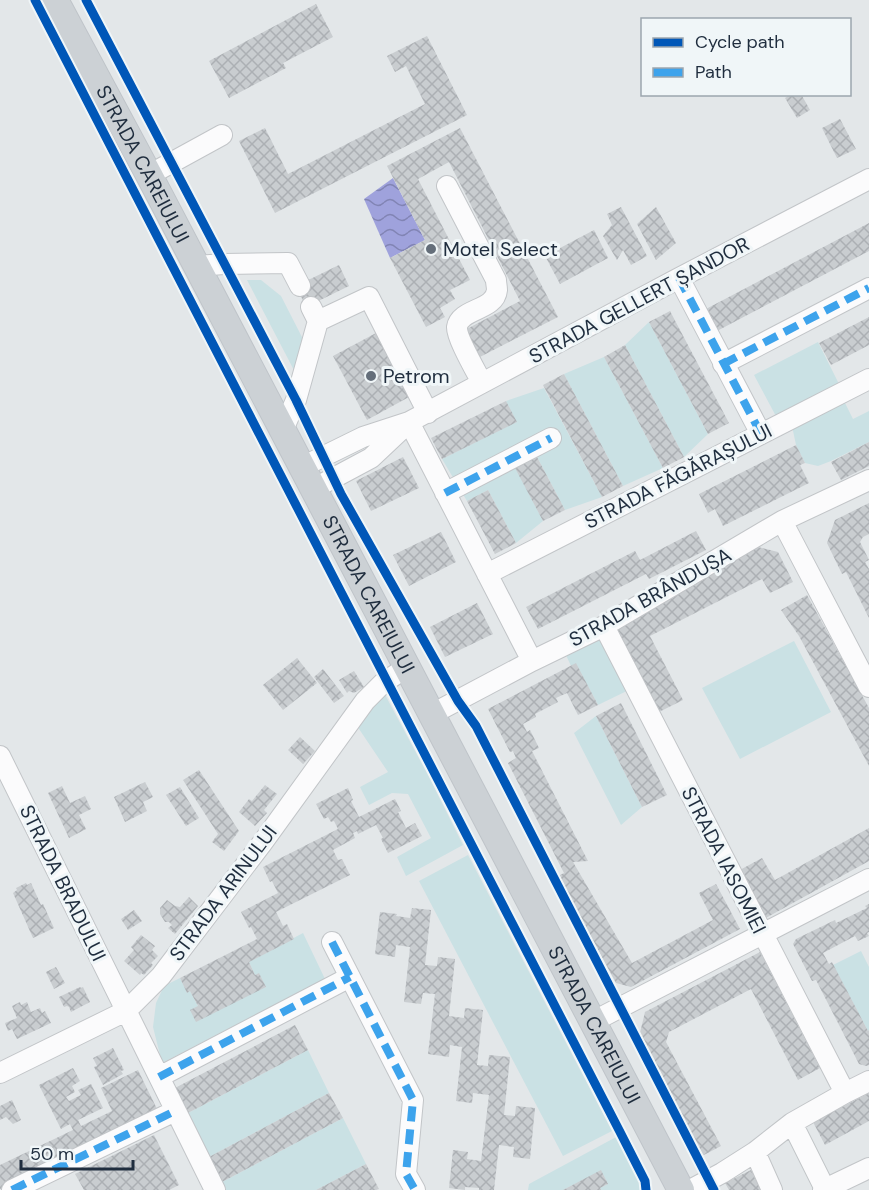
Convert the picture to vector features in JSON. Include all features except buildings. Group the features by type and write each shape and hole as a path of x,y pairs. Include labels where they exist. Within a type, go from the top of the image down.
{"main road":[{"name":"STRADA CAREIULUI","path":"55,0 197,266 681,1190"}],"street":[{"path":"149,175 222,135"},
{"name":"STRADA GELLERT ȘANDOR","path":"302,467 363,436 409,422 428,413 869,179"},
{"path":"447,186 496,280 497,290 494,298 462,318 457,325 458,334 482,383"},
{"path":"197,266 288,263 300,286"},
{"path":"679,278 760,434"},
{"path":"723,364 869,288"},
{"path":"283,430 296,400 315,314 369,297 428,413"},
{"name":"STRADA FĂGĂRAȘULUI","path":"488,574 869,379"},
{"path":"409,422 532,662"},
{"name":"STRADA GELLERT ȘANDOR","path":"313,489 371,458 409,422"},
{"path":"445,494 551,438"},
{"name":"STRADA BRÂNDUȘA","path":"432,714 604,626 782,521 869,480"},
{"path":"782,521 869,687"},
{"name":"STRADA IASOMIEI","path":"604,626 845,1093"},
{"name":"STRADA ARINULUI","path":"0,1073 126,1011 160,976 263,842 365,701 383,683 407,667"},
{"name":"STRADA BRADULUI","path":"0,756 215,1190"},
{"path":"594,1021 869,879"},
{"path":"332,942 413,1100 406,1174 409,1188"},
{"path":"159,1077 350,977"},
{"path":"690,1190 755,1152 792,1123 869,1081"},
{"path":"12,1190 175,1111"},
{"path":"792,1123 824,1189 869,1168"},
{"path":"755,1152 772,1190"}],"shaded area":[{"path":"247,280 261,280 281,296 305,343 297,376"},
{"path":"649,322 708,434 684,457 625,345"},
{"path":"818,342 841,388 778,420 754,375"},
{"path":"604,357 663,468 623,486 564,374"},
{"path":"544,388 602,497 565,510 537,457 516,468 543,521 516,543 488,490 467,501 442,459 516,422 506,401"},
{"path":"844,401 853,419 869,411 869,442 818,466 805,463 796,445 792,426"},
{"path":"608,634 635,687 598,705 576,664 571,666 566,655"},
{"path":"794,641 831,712 740,759 702,688"},
{"path":"383,691 463,845 406,876 397,857 431,838 408,794 392,793 369,805 360,787 388,772 357,726"},
{"path":"596,716 642,807 621,825 574,733"},
{"path":"468,855 612,1131 563,1156 419,881"},
{"path":"303,933 325,979 162,1063 153,1027 156,1003 164,986 180,978 198,1006 266,987 259,974 255,975 249,962"},
{"path":"861,951 869,967 868,1031 833,965"},
{"path":"308,1050 329,1093 209,1157 188,1113"},
{"path":"343,1118 366,1164 316,1190 226,1190 222,1182"},
{"path":"618,1136 641,1183 642,1190 601,1190 600,1188 608,1184 601,1171 563,1190 528,1190 529,1184"}],"water":[{"path":"393,178 425,240 390,258 364,199"}],"marked path":[{"path":"679,278 761,434"},
{"path":"723,364 869,288"},
{"path":"445,493 551,438"},
{"path":"332,942 413,1100 406,1174 415,1190"},
{"path":"159,1077 350,977"},
{"path":"12,1190 175,1111"}],"cycle path":[{"path":"35,0 619,1130 645,1181 646,1190"},
{"path":"86,0 296,400 341,494 458,701 476,726 714,1190"}],"place":[{"name":"Motel Select","path":"431,249"},
{"name":"Petrom","path":"371,376"}]}
